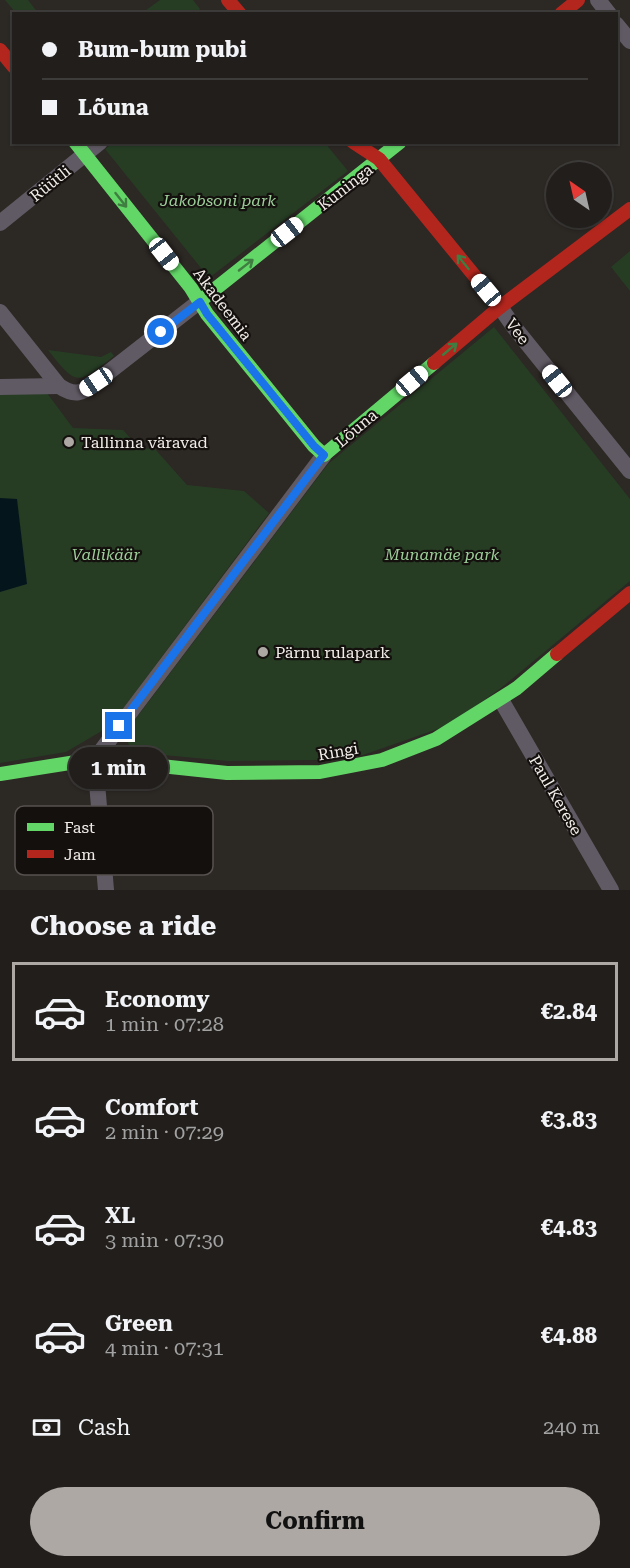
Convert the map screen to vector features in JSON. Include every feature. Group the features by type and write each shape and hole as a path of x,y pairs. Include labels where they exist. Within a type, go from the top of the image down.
{"street":[{"path":"228,0 238,12"},
{"path":"563,12 578,0"},
{"path":"598,0 607,12"},
{"path":"618,26 630,41"},
{"path":"0,50 12,65"},
{"name":"Vee","path":"356,144 379,159 630,471"},
{"name":"Kuninga","path":"59,386 70,393 81,393 200,302 398,144"},
{"name":"Rüütli","path":"0,223 80,148"},
{"name":"Akadeemia","path":"80,148 207,314 324,455"},
{"name":"Lõuna","path":"94,759 324,455 500,307 630,209"},
{"path":"0,312 59,386"},
{"path":"0,387 59,386"},
{"name":"Ringi","path":"0,774 94,759 227,773 320,772 382,760 436,739 501,700 630,593"},
{"name":"Paul Kerese","path":"501,700 611,890"},
{"path":"94,759 98,806"},
{"path":"105,875 106,890"}],"green space":[{"path":"5,0 28,0 37,12 15,12"},
{"path":"160,0 193,0 200,9 196,12 143,12"},
{"name":"Jakobsoni park","path":"111,144 326,144 348,171 209,278 105,149"},
{"path":"630,251 630,291 611,267"},
{"name":"Munamäe park","path":"494,327 630,499 630,581 501,688 449,725 363,755 319,760 228,761 131,752 125,733 328,464"},
{"path":"48,350 101,357 111,352 114,356 92,372 78,378 66,371"},
{"name":"Vallikäär","path":"0,393 47,393 73,428 123,430 139,448 155,449 187,485 244,491 269,513 119,714 100,732 66,752 0,763"}],"shaded area":[{"path":"0,498 17,499 27,584 0,592"}],"traffic: fast":[{"path":"77,144 191,288 207,314 314,446 324,455 434,363"},
{"path":"200,301 397,144"},
{"path":"0,774 95,759 227,773 320,772 382,760 436,739 517,688 557,654"}],"traffic: jam":[{"path":"228,0 238,12"},
{"path":"563,12 578,0"},
{"path":"0,50 12,65"},
{"path":"356,144 379,159 500,307"},
{"path":"434,363 500,307 630,209"},
{"path":"557,654 630,593"}],"place":[{"name":"Tallinna väravad","path":"69,442"},
{"name":"Pärnu rulapark","path":"263,652"}],"route":[{"path":"119,726 324,455 314,446 207,314 200,302 161,332"}]}
